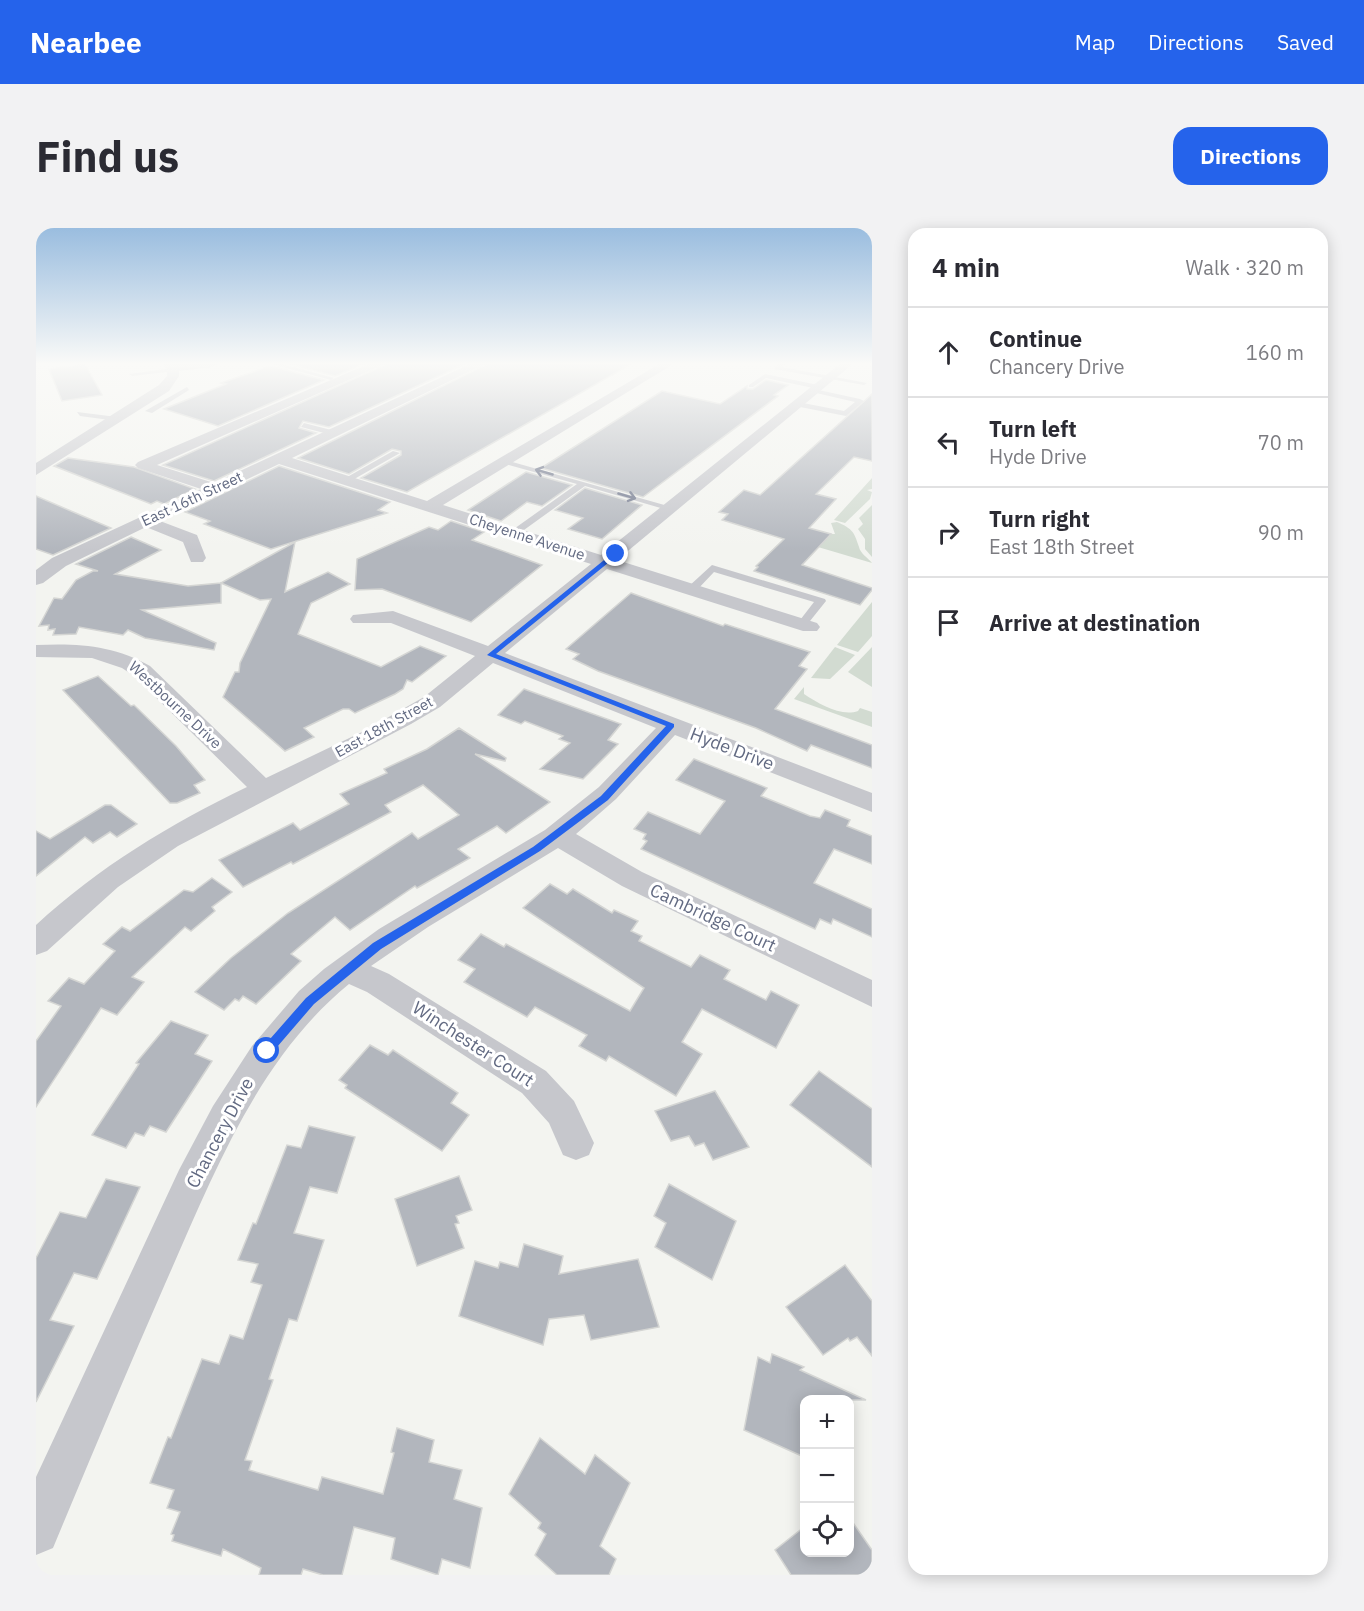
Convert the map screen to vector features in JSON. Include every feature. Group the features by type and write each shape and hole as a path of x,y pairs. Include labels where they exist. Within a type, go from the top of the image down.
{"street":[{"path":"36,470 105,426"},
{"path":"214,488 143,465 234,426"},
{"name":"East 16th Street","path":"36,579 59,562 347,426"},
{"path":"430,506 564,426"},
{"name":"East 18th Street","path":"36,943 90,895 187,828 398,723 432,702 606,562 767,426"},
{"name":"Cheyenne Avenue","path":"279,459 806,626"},
{"path":"145,521 190,539 197,558"},
{"name":"Hyde Drive","path":"360,619 393,617 872,803"},
{"name":"Westbourne Drive","path":"36,651 84,650 104,652 127,660 150,679 255,780 261,790"},
{"name":"Chancery Drive","path":"36,1531 100,1382 207,1151 267,1051 310,1001 346,969 377,946 558,834 621,783 671,725"},
{"name":"Cambridge Court","path":"558,834 581,851 632,879 872,994"},
{"name":"Winchester Court","path":"346,969 378,984 534,1082 562,1112 576,1143"}],"lane":[{"path":"307,426 332,433"},
{"path":"346,480 396,453"},
{"path":"505,461 671,508"},
{"path":"514,533 584,483"},
{"path":"692,589 712,568 821,601 806,626"}],"shaded area":[{"path":"872,478 872,489 867,490 872,492 870,499 845,523 834,520"},
{"path":"872,505 872,557 865,549 865,539 858,529 863,524 859,518"},
{"path":"837,522 852,532 861,551 872,563 818,547 831,534 835,534 831,523"},
{"path":"872,602 872,636 858,652 837,645"},
{"path":"835,647 855,655 830,679 811,678"},
{"path":"872,647 872,687 848,672"},
{"path":"804,687 804,694 830,709 851,712 858,711 860,708 872,712 872,727 794,699"}],"building":[{"path":"250,426 300,426 299,428 316,433 214,481 163,465"},
{"path":"363,426 523,426 407,492 361,478 401,455 401,451 392,449 349,474 298,458"},
{"path":"607,426 738,426 643,497 541,468"},
{"path":"837,426 872,426 872,461 854,457 816,494 836,499 809,528 831,534 802,565 872,588 860,605 754,571 758,567 756,566 784,539 722,520 728,514 719,512 744,490 760,495"},
{"path":"68,458 134,467 195,489 164,504 157,501 151,504 54,466"},
{"path":"279,466 390,502 378,510 387,513 271,549 204,524 210,521 185,512"},
{"path":"526,472 572,485 542,506 527,502 501,521 468,510"},
{"path":"585,488 642,505 602,539 568,529 583,518 555,510"},
{"path":"36,496 111,528 53,555 36,549"},
{"path":"451,521 484,532 472,540 542,565 471,622 382,589 355,590 357,559 429,527 438,530"},
{"path":"131,537 161,550 115,574 188,586 221,583 221,603 142,610 216,643 214,650 145,638 128,630 123,635 79,627 76,634 53,635 55,629 48,630 49,625 39,626 54,598 62,599 76,580 93,571 98,571 76,564"},
{"path":"295,542 285,592 328,572 350,584 311,603 298,634 381,667 420,646 446,656 412,682 407,680 403,689 395,694 355,713 349,709 343,709 304,728 314,737 285,751 223,697 235,672 239,672 240,663 271,599 260,600 221,583"},
{"path":"631,593 723,626 725,624 810,652 799,666 807,669 775,709 872,745 872,768 811,745 807,751 756,728 598,671 573,659 579,654 566,649"},
{"path":"98,676 131,706 134,705 176,746 205,780 194,785 200,793 177,803 170,803 63,690"},
{"path":"524,689 621,724 608,740 618,744 583,779 540,769 570,743 559,739 563,736 525,721 521,724 498,715"},
{"path":"459,728 506,758 505,761 475,754 550,802 506,833 497,826 458,849 470,858 417,888 415,886 350,930 335,917 291,954 301,961 256,1004 243,996 239,1001 235,999 224,1010 195,992 231,958 288,913 412,833 418,839 459,815 423,785 385,805 391,812 293,864 291,862 243,887 219,860 293,823 300,830 349,804 340,794 387,773 384,769 427,749"},
{"path":"694,759 767,788 761,796 810,816 820,818 825,810 850,820 847,826 872,836 872,864 834,849 814,883 872,909 872,937 833,919 831,924 820,919 815,929 641,849 647,841 643,839 646,834 634,829 648,812 700,834 725,801 676,780"},
{"path":"105,805 111,805 137,824 117,837 110,832 93,843 85,837 36,876 36,831 50,839"},
{"path":"212,878 232,892 212,907 215,911 191,931 185,927 132,977 144,982 117,1015 101,1008 36,1107 36,1041 61,1006 48,1001 69,978 84,984 115,951 103,944 122,927 130,931 184,890 193,892"},
{"path":"550,884 567,894 573,889 612,913 614,910 638,921 631,931 642,936 639,941 691,967 700,955 730,970 724,979 766,1000 771,991 799,1005 776,1048 702,1009 682,1042 702,1054 676,1096 609,1056 606,1061 579,1046 587,1035 535,1007 527,1017 464,982 475,969 458,960 481,934 504,947 506,944 630,1011 644,988 523,908"},
{"path":"171,1021 208,1035 195,1054 212,1061 166,1132 150,1126 144,1136 135,1133 126,1148 92,1135 139,1064 136,1063"},
{"path":"370,1045 388,1055 393,1050 458,1093 451,1103 469,1115 442,1151 345,1088 347,1085 339,1080"},
{"path":"819,1071 872,1109 872,1167 790,1105"},
{"path":"715,1091 749,1147 713,1160 704,1143 695,1146 689,1136 671,1141 655,1111"},
{"path":"309,1126 355,1137 337,1193 310,1187 294,1233 324,1240 297,1321 289,1319 269,1379 273,1380 245,1460 252,1461 249,1470 318,1490 322,1477 383,1494 394,1453 391,1452 397,1428 434,1440 429,1462 462,1470 454,1499 482,1508 470,1568 442,1559 438,1575 391,1559 395,1538 354,1527 342,1575 323,1575 303,1569 301,1575 259,1575 261,1568 223,1549 221,1556 172,1541 174,1535 171,1534 180,1512 167,1508 174,1490 150,1483 168,1437 171,1438 202,1359 219,1364 230,1335 243,1339 262,1285 251,1282 258,1264 238,1260 253,1223 256,1224 287,1145 301,1148"},
{"path":"459,1176 472,1210 456,1216 459,1223 455,1224 464,1248 417,1266 395,1199"},
{"path":"106,1179 140,1187 97,1279 74,1273 50,1320 74,1326 36,1402 36,1258 60,1212 86,1218"},
{"path":"669,1184 736,1221 712,1280 655,1247 666,1223 654,1216"},
{"path":"524,1244 563,1256 559,1274 638,1259 659,1327 591,1340 584,1315 549,1319 543,1345 459,1316 475,1261 498,1268 500,1262 518,1267"},
{"path":"845,1265 872,1301 872,1356 857,1337 850,1341 848,1338 823,1355 786,1307"},
{"path":"772,1354 804,1367 800,1370 866,1400 854,1400 854,1395 800,1395 800,1455 744,1430 758,1357 770,1363"},
{"path":"540,1438 585,1474 595,1455 630,1483 600,1546 616,1559 609,1575 557,1575 535,1555 546,1534 538,1528 541,1523 509,1494"},
{"path":"854,1524 872,1550 872,1575 791,1575 775,1550 800,1530 800,1557 854,1557"}],"route":[{"path":"267,1051 310,1001 346,969 377,946 536,849 604,798 621,783 671,725 491,655 616,554"}]}
